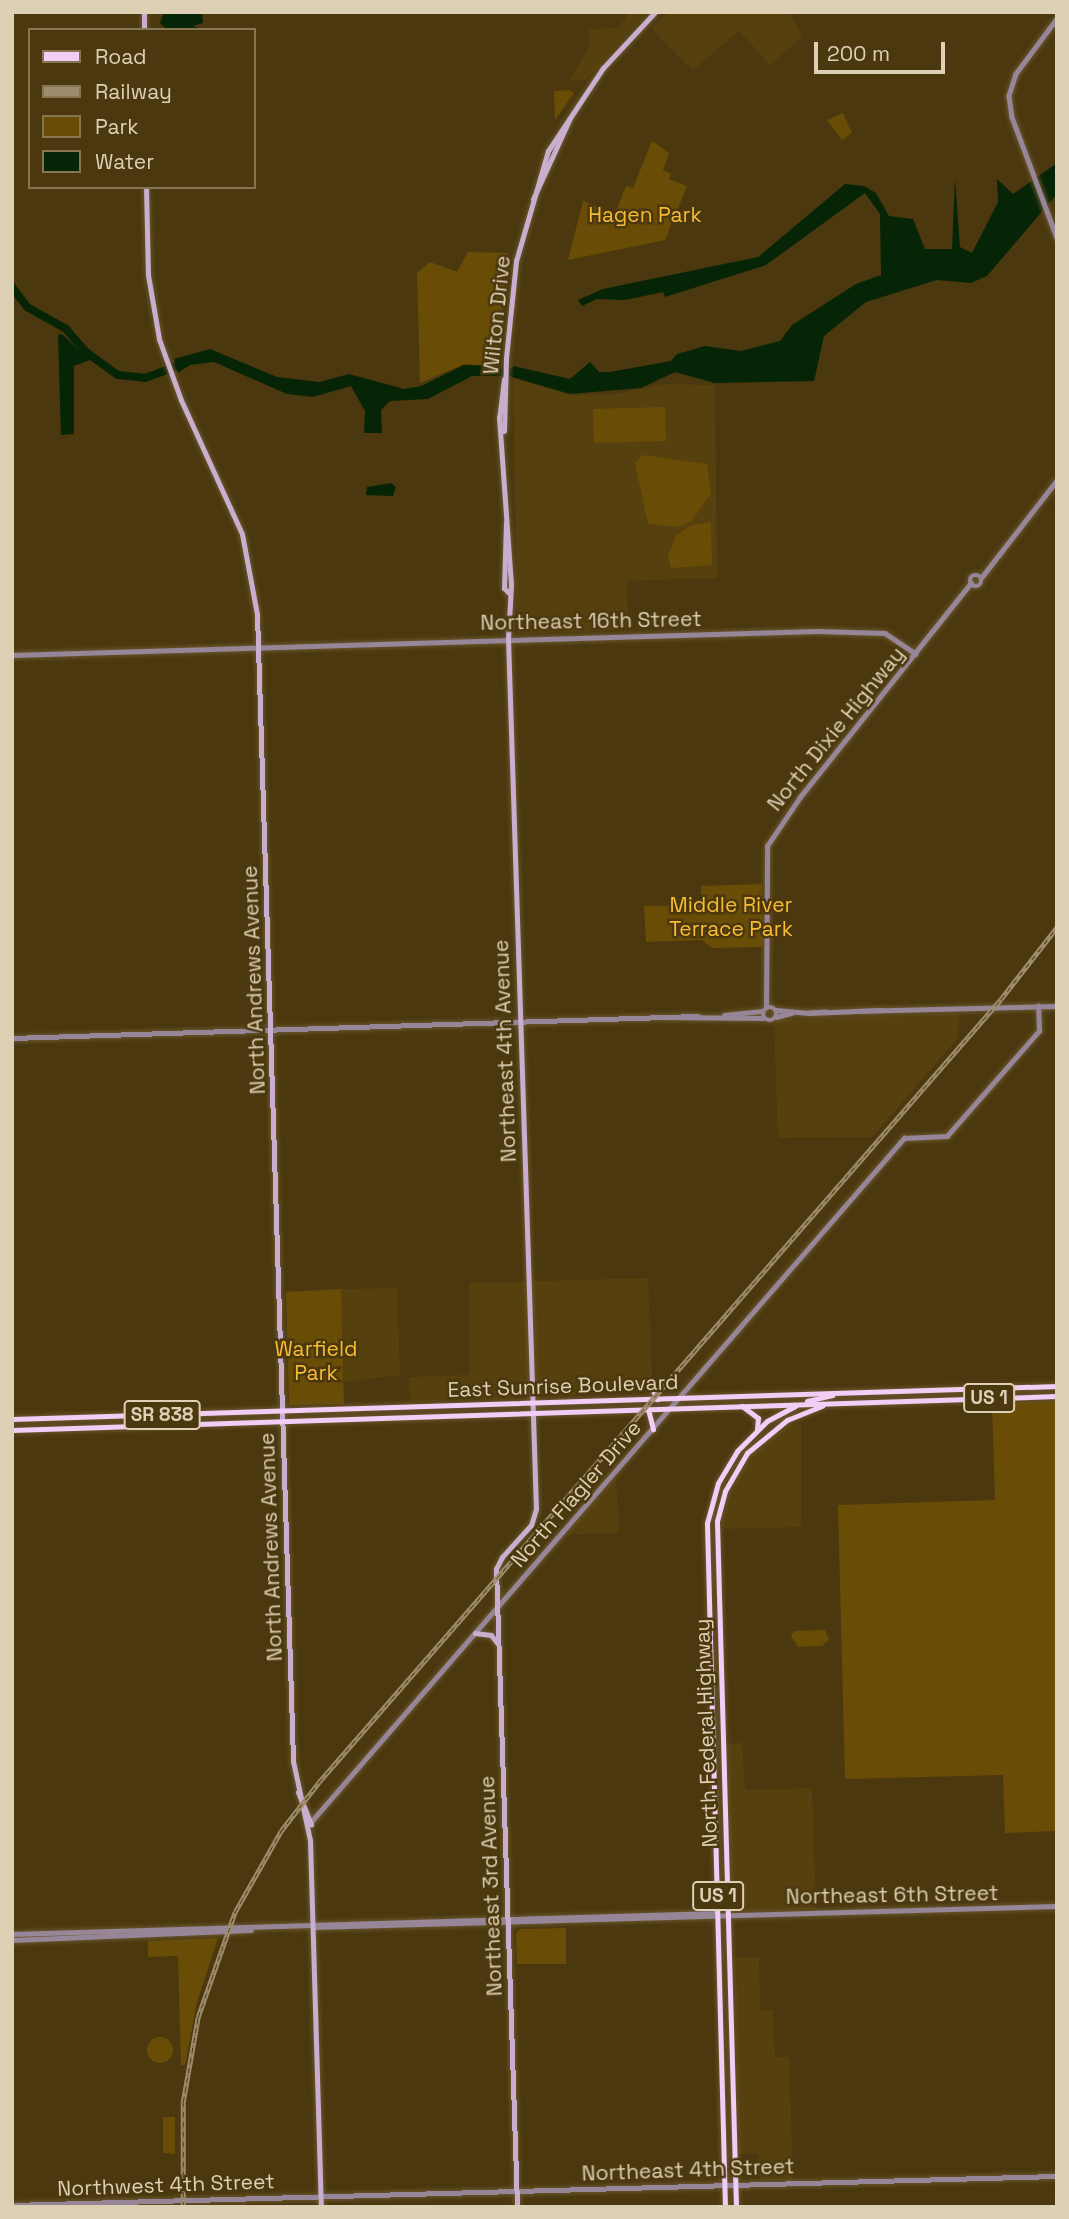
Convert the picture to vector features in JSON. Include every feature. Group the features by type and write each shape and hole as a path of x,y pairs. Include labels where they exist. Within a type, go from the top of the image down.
{"main road":[{"name":"Wilton Drive","path":"504,379 516,261 551,146 603,68 655,12"},
{"name":"Wilton Drive","path":"533,200 570,118"},
{"path":"551,146 553,156"},
{"name":"North Andrews Avenue","path":"146,189 148,275 166,361 242,534 254,590 259,646 297,1791 310,1826"},
{"name":"Northeast 4th Avenue","path":"498,1564 531,1525 536,1509 508,592 504,588 506,522 503,434 499,405 504,379"},
{"path":"650,1385 657,1399"},
{"name":"US 1","path":"845,1392 1057,1386"},
{"path":"989,1398 1004,1388"},
{"path":"927,1401 940,1390"},
{"path":"799,1404 845,1392"},
{"name":"East Sunrise Boulevard","path":"283,1411 845,1392"},
{"name":"US 1","path":"835,1403 1057,1396"},
{"path":"623,1409 638,1399"},
{"name":"East Sunrise Boulevard","path":"283,1420 835,1403"},
{"name":"North Federal Highway","path":"736,2207 716,1542 722,1501 740,1462 765,1435 799,1414 835,1403"},
{"name":"North Federal Highway","path":"725,2207 707,1523 722,1474 755,1431 799,1404"},
{"path":"742,1406 758,1418 755,1431"},
{"path":"392,1418 407,1407"},
{"path":"407,1418 408,1412 420,1407"},
{"path":"648,1409 653,1429"},
{"name":"SR 838","path":"12,1419 283,1411"},
{"path":"143,1426 158,1415"},
{"name":"SR 838","path":"12,1430 283,1420"},
{"name":"Northeast 3rd Avenue","path":"498,1564 498,1644 517,2207"},
{"path":"475,1633 491,1634 498,1644"},
{"path":"714,1771 724,1787"},
{"path":"714,1787 724,1800"},
{"name":"North Andrews Avenue","path":"297,1791 309,1814 310,1826 321,2207"},
{"path":"721,2040 732,2054"},
{"path":"721,2054 732,2066"}],"street":[{"path":"1057,19 1016,74 1009,96 1034,180 1057,238"},
{"path":"973,585 1057,480"},
{"path":"973,585 978,577"},
{"name":"North Dixie Highway","path":"769,992 767,846 800,797 973,585"},
{"name":"Northeast 16th Street","path":"12,655 508,638 879,632 894,636 916,654"},
{"path":"769,992 776,1017"},
{"path":"764,1018 769,992"},
{"name":"North Flagler Drive","path":"310,1826 904,1138 947,1136 1039,1031 1038,1006"},
{"path":"12,1038 698,1016 774,1009 809,1013 1057,1006"},
{"path":"724,1015 764,1018 770,1022 776,1017 791,1013"},
{"name":"North Flagler Drive","path":"309,1814 325,1806"},
{"name":"Northeast 6th Street","path":"256,1929 1057,1906"},
{"path":"12,1934 256,1929"},
{"path":"12,1940 237,1933 256,1929"},
{"name":"Northeast 4th Street","path":"321,2196 1057,2176"},
{"name":"Northwest 4th Street","path":"12,2205 321,2196"}],"shaded area":[{"path":"629,12 647,12 586,80 570,80 590,46 589,29 619,28"},
{"path":"669,12 790,12 802,37 770,65 739,31 693,70 651,28"},
{"path":"513,378 570,395 616,394 665,384 715,385 717,578 627,581 628,630 517,634"},
{"path":"959,1013 958,1038 872,1137 778,1138 774,1024 779,1020"},
{"path":"648,1278 652,1375 640,1392 410,1402 409,1377 470,1375 469,1283"},
{"path":"397,1288 400,1375 344,1382 341,1289"},
{"path":"801,1424 801,1527 720,1529 729,1493 749,1457 786,1425"},
{"path":"616,1477 619,1533 564,1535"},
{"path":"742,1743 745,1790 812,1788 816,1909 733,1912 725,1744"},
{"path":"759,1957 760,2010 773,2010 775,2057 789,2057 793,2180 760,2181 758,2153 738,2154 734,1958"}],"green space":[{"path":"570,90 574,93 555,120 554,91"},
{"path":"843,113 852,133 842,140 827,120"},
{"name":"Hagen Park","path":"652,141 669,153 663,170 671,174 669,179 687,186 665,240 568,260 583,201 615,214 626,186 633,188"},
{"path":"468,252 508,253 497,366 464,364 420,383 417,273 430,262 457,272"},
{"path":"665,407 666,441 594,443 593,409"},
{"path":"643,455 707,464 711,493 691,522 678,527 648,524 635,463"},
{"path":"711,522 712,565 671,568 668,555 676,536 691,525"},
{"name":"Middle River Terrace Park","path":"762,884 763,947 712,948 702,940 646,942 644,906 701,905 701,886"},
{"name":"Warfield Park","path":"341,1289 344,1404 289,1405 286,1292"},
{"path":"1057,1401 1057,1831 1005,1833 1003,1775 845,1779 838,1505 995,1500 992,1403"},
{"path":"825,1630 829,1640 822,1646 798,1647 791,1637 794,1631"},
{"path":"566,1928 566,1964 517,1964 516,1933 520,1929"},
{"path":"218,1938 197,2002 185,2065 181,2065 178,1956 148,1957 148,1941"},
{"path":"160,2037 169,2041 173,2050 169,2059 160,2063 151,2059 147,2050 151,2041"},
{"path":"163,2117 175,2117 175,2154 163,2153"}],"water":[{"path":"164,12 202,12 203,23 193,26 198,28 165,28 160,23"},
{"path":"1057,163 1057,194 987,276 971,283 937,280 866,302 824,336 814,381 715,383 675,372 641,388 570,394 512,377 513,366 570,379 590,362 599,372 610,372 671,361 677,354 705,346 741,351 780,341 792,325 856,284 881,275 880,214 865,193 766,265 665,297 663,292 625,300 597,299 582,306 578,300 603,289 758,257 845,184 864,186 876,193 889,216 913,219 925,249 952,249 955,179 960,247 972,253 998,202 997,179 1013,194"},
{"path":"62,334 90,360 74,366 74,434 61,435 58,335"},
{"path":"210,349 277,377 319,382 349,374 404,389 421,386 464,365 497,366 496,376 472,376 428,399 390,401 381,410 382,433 364,433 365,411 351,386 313,397 287,394 214,362 189,365 178,373 174,359"},
{"path":"391,483 396,487 393,496 366,495 367,487"}],"waterway":[{"path":"12,287 27,307 66,329 86,352 118,375 145,378 186,363"},
{"path":"486,371 522,373"}],"railway":[{"path":"183,2207 183,2102 198,2017 235,1912 281,1831 319,1782 1001,999 1057,927"}]}
